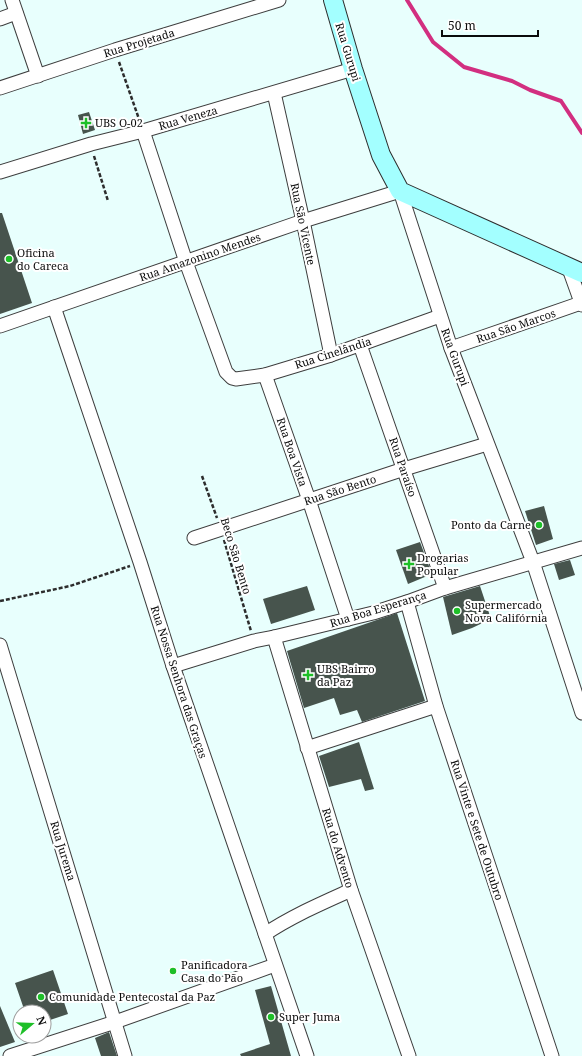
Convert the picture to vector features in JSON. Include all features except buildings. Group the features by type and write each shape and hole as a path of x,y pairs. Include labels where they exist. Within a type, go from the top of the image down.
{"street":[{"path":"12,0 38,76"},
{"name":"Rua Projetada","path":"0,88 115,50 279,0"},
{"name":"Rua Gurupi","path":"332,0 381,155 400,191 451,348 533,562 582,713"},
{"path":"0,19 16,13"},
{"name":"Rua Veneza","path":"0,172 91,144 143,131 353,69"},
{"name":"Rua São Vicente","path":"274,93 331,355"},
{"path":"143,131 186,262"},
{"path":"400,191 575,270 582,304"},
{"name":"Rua Amazonino Mendes","path":"0,326 303,221 400,191"},
{"name":"Rua Cinelândia","path":"186,262 226,372 232,378 236,379 265,375 331,355 440,316"},
{"name":"Rua São Marcos","path":"451,348 582,304"},
{"name":"Rua Nossa Senhora das Graças","path":"54,307 140,562 173,666 307,1056"},
{"name":"Rua Paraíso","path":"360,345 445,588"},
{"name":"Rua Boa Vista","path":"265,375 309,500 348,619"},
{"name":"Rua São Bento","path":"194,538 404,469 487,444"},
{"name":"Rua Boa Esperança","path":"173,666 254,641 348,619 407,602 445,588 582,548"},
{"name":"Rua Vinte e Sete de Outubro","path":"407,602 436,706 552,1056"},
{"name":"Rua do Advento","path":"274,637 351,890 408,1056"},
{"name":"Rua Jurema","path":"0,645 125,1056"},
{"path":"307,748 436,706"},
{"path":"265,934 306,910 351,890"},
{"path":"10,1056 115,1022 275,965"}],"path":[{"path":"115,50 143,131"},
{"path":"91,144 108,201"},
{"name":"Beco São Bento","path":"202,476 221,529 254,641"},
{"path":"0,601 70,586 140,562"}],"waterway":[{"path":"407,0 433,42 464,67 512,81 530,90 561,101 582,133"}],"place":[{"name":"UBS O-02","path":"86,123"},
{"name":"Oficina do Careca","path":"9,259"},
{"name":"Ponto da Carne","path":"539,525"},
{"name":"Drogarias Popular","path":"409,564"},
{"name":"Supermercado Nova Califórnia","path":"457,611"},
{"name":"UBS Bairro da Paz","path":"308,675"},
{"name":"Panificadora Casa do Pão","path":"173,971"},
{"name":"Comunidade Pentecostal da Paz","path":"41,997"},
{"name":"Super Juma","path":"271,1017"}]}
